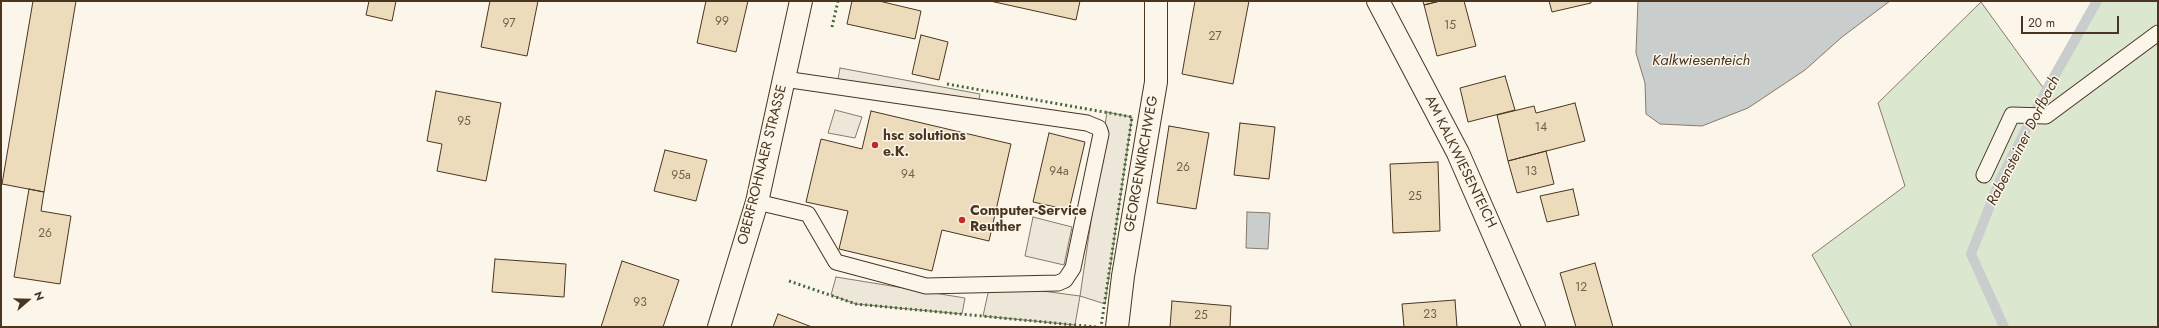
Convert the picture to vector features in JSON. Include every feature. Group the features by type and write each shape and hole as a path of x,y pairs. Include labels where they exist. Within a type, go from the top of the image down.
{"street":[{"name":"OBERFROHNAER STRASSE","path":"719,327 757,202 801,1"},
{"name":"GEORGENKIRCHWEG","path":"1117,327 1123,276 1156,82 1156,1"},
{"name":"AM KALKWIESENTEICH","path":"1378,1 1458,153 1534,327"}],"lane":[{"path":"1984,175 2012,115 2046,116 2158,34"},
{"path":"757,202 808,214 836,262 926,286 1058,283 1065,280 1073,268 1101,134 1099,128 1080,122 784,79"}],"green space":[{"path":"2101,1 2158,1 2158,327 1852,327 1812,255 1905,186 1878,103 1981,2 2047,93"}],"shaded area":[{"path":"840,68 980,94 977,112 836,91"},
{"path":"835,110 862,117 855,138 828,133"},
{"path":"1107,112 1132,117 1105,304 1080,296"},
{"path":"1033,217 1072,227 1064,265 1025,256"},
{"path":"836,277 965,298 962,314 856,304 831,295"},
{"path":"990,284 1080,296 1075,325 983,316"}],"water":[{"name":"Kalkwiesenteich","path":"1638,1 1890,1 1842,37 1805,70 1748,108 1702,126 1660,124 1646,114 1645,83 1636,53"},
{"path":"1247,212 1270,213 1268,249 1246,248"}],"building":[{"path":"33,1 76,1 44,192 2,184"},
{"path":"369,1 396,1 392,21 366,15"},
{"path":"490,1 538,1 527,56 481,47"},
{"path":"706,1 748,1 736,52 697,43"},
{"path":"852,1 879,1 921,11 915,39 847,24"},
{"path":"990,1 1080,1 1076,20"},
{"path":"1195,1 1249,1 1233,84 1182,74"},
{"path":"1423,1 1440,1 1424,5"},
{"path":"1440,1 1464,1 1476,46 1437,56 1424,5"},
{"path":"1549,1 1591,1 1591,3 1552,12"},
{"path":"921,35 948,42 939,80 912,74"},
{"path":"1505,76 1515,110 1468,122 1460,88"},
{"path":"436,91 501,103 486,181 437,171 442,144 427,141"},
{"path":"1575,103 1585,141 1508,161 1497,115 1534,106 1536,113"},
{"path":"871,111 1011,144 989,241 942,230 932,271 839,249 848,211 806,202 821,139 862,149"},
{"path":"1240,123 1275,127 1269,179 1234,175"},
{"path":"1169,126 1209,133 1196,209 1157,203"},
{"path":"1049,133 1085,142 1069,210 1033,202"},
{"path":"665,150 707,160 696,201 654,191"},
{"path":"1546,151 1554,184 1517,193 1508,161"},
{"path":"1438,162 1440,231 1393,233 1390,164"},
{"path":"29,189 44,192 41,211 71,216 60,284 14,277"},
{"path":"1573,189 1579,215 1547,222 1540,196"},
{"path":"495,259 566,264 564,297 492,292"},
{"path":"622,261 679,280 663,327 601,327"},
{"path":"1595,263 1613,327 1576,327 1560,273"},
{"path":"1455,300 1457,327 1404,327 1402,304"},
{"path":"1172,301 1231,306 1230,327 1170,327"},
{"path":"778,314 812,327 773,327"}],"waterway":[{"name":"Rabensteiner Dorfbach","path":"2004,327 1971,254 2000,180 2047,89 2097,1"}],"hedge":[{"path":"832,27 838,1"},
{"path":"947,84 1132,117 1101,327"},
{"path":"789,281 856,304 1096,327"}],"place":[{"name":"hsc solutions e.K.","path":"875,145"},
{"name":"Computer-Service Reuther","path":"962,220"}]}
